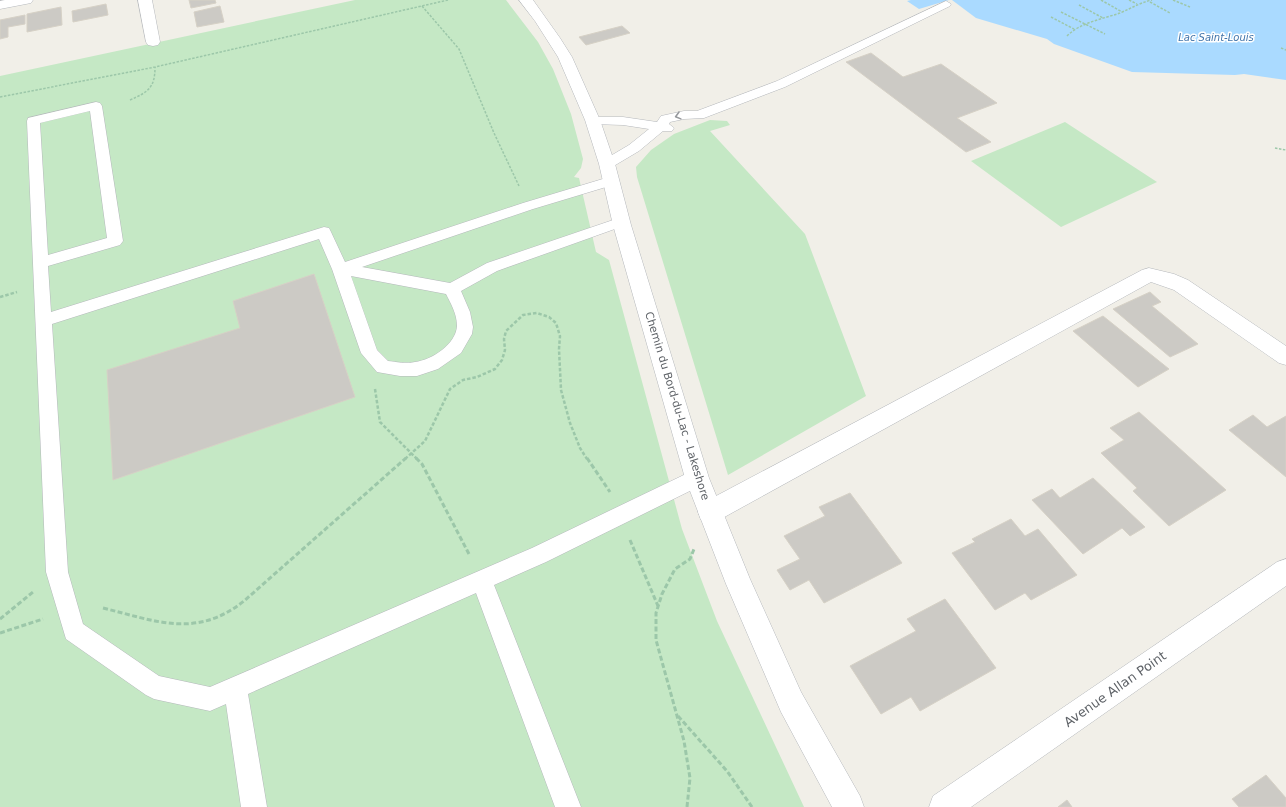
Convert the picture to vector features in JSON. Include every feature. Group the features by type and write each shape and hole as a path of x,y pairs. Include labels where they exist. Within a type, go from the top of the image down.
{"street":[{"path":"0,5 26,0"},
{"path":"145,0 153,42"},
{"name":"Chemin du Bord-du-Lac - Lakeshore","path":"526,0 553,36 581,88 609,172 621,222 697,478 710,512 739,584 792,702 849,807"},
{"path":"710,512 1149,275 1167,279 1181,285 1286,357"},
{"name":"Avenue Allan Point","path":"944,807 1286,571"}],"lane":[{"path":"592,120 623,121 672,129 694,123 699,115 781,84 946,4"},
{"path":"40,263 115,241 96,106 33,121 40,263 43,321 57,572 74,631 154,687 210,699 538,555 697,478"},
{"path":"340,269 528,206 609,172 634,148 660,127"},
{"path":"340,269 452,289 492,267 621,222"},
{"path":"43,321 324,232 340,269 370,353 383,367 417,370 441,361 458,345 465,328 463,314 452,289"},
{"path":"482,580 568,807"},
{"path":"235,688 254,807"}],"path":[{"path":"0,97 156,67 448,0"},
{"path":"1101,0 1122,12"},
{"path":"1129,0 1137,4"},
{"path":"1173,0 1190,7"},
{"path":"1067,36 1074,30 1122,12 1137,4 1151,1 1170,13"},
{"path":"422,5 459,49 494,133 528,206"},
{"path":"1079,5 1104,19"},
{"path":"1061,12 1105,34"},
{"path":"1051,17 1074,30"},
{"path":"130,100 147,93 156,81 153,42"},
{"path":"1281,48 1286,50"},
{"path":"1275,148 1286,150"},
{"path":"103,608 178,625 206,622 230,612 410,452 425,441 450,389 462,380 477,377 495,370 502,360 505,350 504,339 506,331 523,315 537,314 549,317 556,322 559,328 561,390 570,423 580,448 624,513 628,536 658,606"},
{"path":"370,353 380,422 422,464 482,580"},
{"path":"687,807 690,778 677,715 656,640 656,613 662,594 675,568 690,559 710,512"},
{"path":"0,619 57,572"},
{"path":"0,633 47,618"},
{"path":"677,715 727,771 752,807"}],"green space":[{"path":"355,0 506,0 538,42 553,69 571,114 583,159 581,168 574,177 579,178 596,252 609,260 682,529 717,621 804,807 0,807 0,76"},
{"path":"710,120 727,121 730,125 710,131 805,234 866,396 728,475 637,177 636,167 651,150 674,134"},
{"path":"1065,122 1157,182 1061,227 971,161"}],"water":[{"path":"949,0 919,9 907,1"},
{"name":"Lac Saint-Louis","path":"952,0 1286,0 1286,80 1244,74 1132,72 1054,44 1047,39 976,18"}],"building":[{"path":"189,0 215,0 216,3 191,8"},
{"path":"106,4 108,15 73,22 72,11"},
{"path":"220,6 224,22 197,27 194,12"},
{"path":"61,7 62,25 27,32 27,14"},
{"path":"25,15 25,24 8,27 8,37 0,39 0,20"},
{"path":"622,26 630,33 586,45 579,37"},
{"path":"871,53 903,77 941,64 997,103 957,118 991,142 966,152 846,62"},
{"path":"314,274 355,397 113,480 107,370 240,328 233,301"},
{"path":"1150,292 1161,302 1152,306 1198,344 1170,357 1113,309"},
{"path":"1103,316 1169,369 1138,387 1073,331"},
{"path":"1139,412 1226,490 1169,526 1133,491 1137,488 1101,453 1124,440 1110,428"},
{"path":"1253,415 1267,427 1286,416 1286,477 1229,430"},
{"path":"1093,478 1145,527 1130,536 1122,528 1083,554 1032,500 1052,489 1060,498"},
{"path":"850,493 902,563 824,603 809,580 790,590 777,570 800,559 784,536 825,516 819,507"},
{"path":"1011,519 1025,536 1038,529 1077,575 1031,600 1025,593 995,610 952,553 975,542 972,539"},
{"path":"945,599 996,668 920,711 911,697 881,714 850,666 916,631 907,619"},
{"path":"1266,775 1286,798 1286,807 1239,807 1232,799"},
{"path":"1067,800 1072,807 1058,807"}]}
